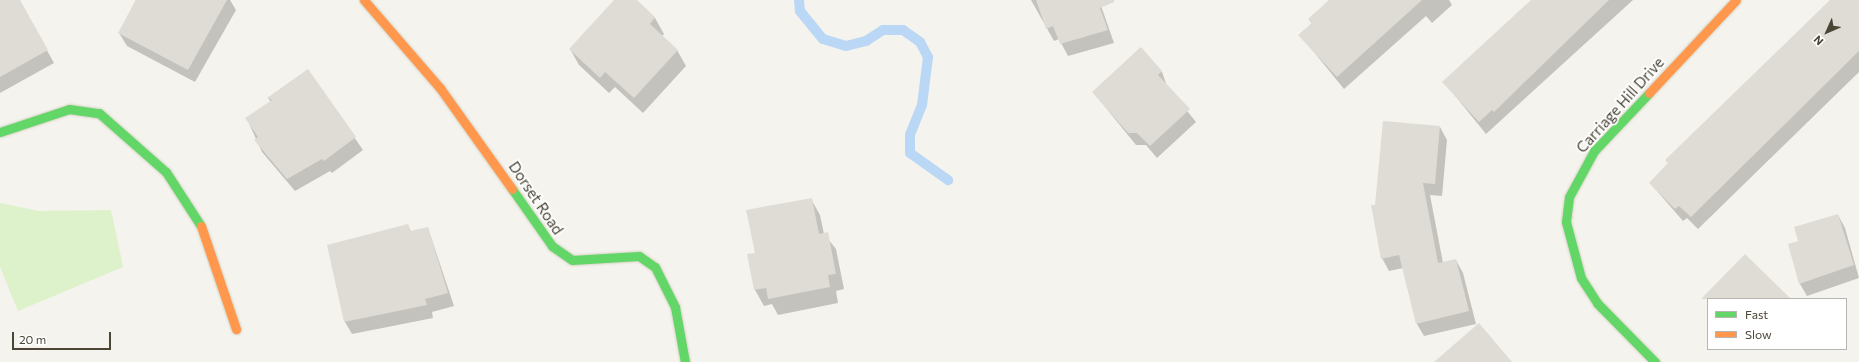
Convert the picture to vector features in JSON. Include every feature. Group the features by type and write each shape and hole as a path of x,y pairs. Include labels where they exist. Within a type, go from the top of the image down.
{"street":[{"name":"Dorset Road","path":"364,0 440,88 552,246 572,260 639,256 655,267 675,307 685,362"},
{"name":"Carriage Hill Drive","path":"1654,362 1597,303 1582,278 1566,222 1569,197 1594,151 1736,0"},
{"path":"0,132 69,109 99,113 136,141 166,172 204,230 236,329"}],"green space":[{"path":"0,203 39,211 111,210 123,267 18,311 0,267"}],"building":[{"path":"0,0 20,0 48,50 0,77"},
{"path":"136,0 227,0 188,70 118,33"},
{"path":"614,0 637,0 655,17 650,24 678,50 634,98 605,72 600,78 569,49"},
{"path":"1036,0 1114,0 1114,2 1100,8 1108,30 1060,44 1053,26 1046,29"},
{"path":"1329,0 1422,0 1337,77 1298,35 1312,23 1308,19"},
{"path":"1531,0 1609,0 1494,112 1492,110 1479,122 1442,82"},
{"path":"1830,0 1859,0 1859,51 1691,217 1679,206 1675,209 1649,183 1668,163 1665,160"},
{"path":"1141,47 1162,71 1158,75 1190,109 1150,146 1137,133 1128,133 1092,92"},
{"path":"308,69 356,137 324,161 322,159 287,179 254,140 258,137 245,118 272,100 267,98"},
{"path":"1383,121 1440,126 1435,184 1423,183 1438,263 1456,259 1469,311 1416,324 1399,255 1381,259 1371,205 1375,205"},
{"path":"812,198 819,234 828,232 836,274 828,275 830,287 768,299 766,288 754,290 747,254 755,253 746,210"},
{"path":"1838,214 1854,265 1799,284 1788,244 1798,241 1794,227"},
{"path":"408,224 410,231 428,227 448,293 425,299 427,305 344,322 327,245"},
{"path":"1745,254 1790,298 1707,298 1701,299"},
{"path":"1479,323 1512,362 1434,362"}],"waterway":[{"path":"799,0 800,11 823,39 846,46 866,41 883,30 903,30 920,42 928,57 922,105 910,135 910,153 948,180"}],"traffic: fast":[{"path":"1649,93 1594,151 1569,197 1566,222 1581,278 1597,303 1655,362"},
{"path":"0,132 69,109 99,113 166,172 201,226"},
{"path":"512,189 552,246 572,260 639,256 655,267 675,307 685,362"}],"traffic: slow":[{"path":"364,0 440,88 512,189"},
{"path":"1649,93 1736,0"},
{"path":"201,226 236,329"}]}
